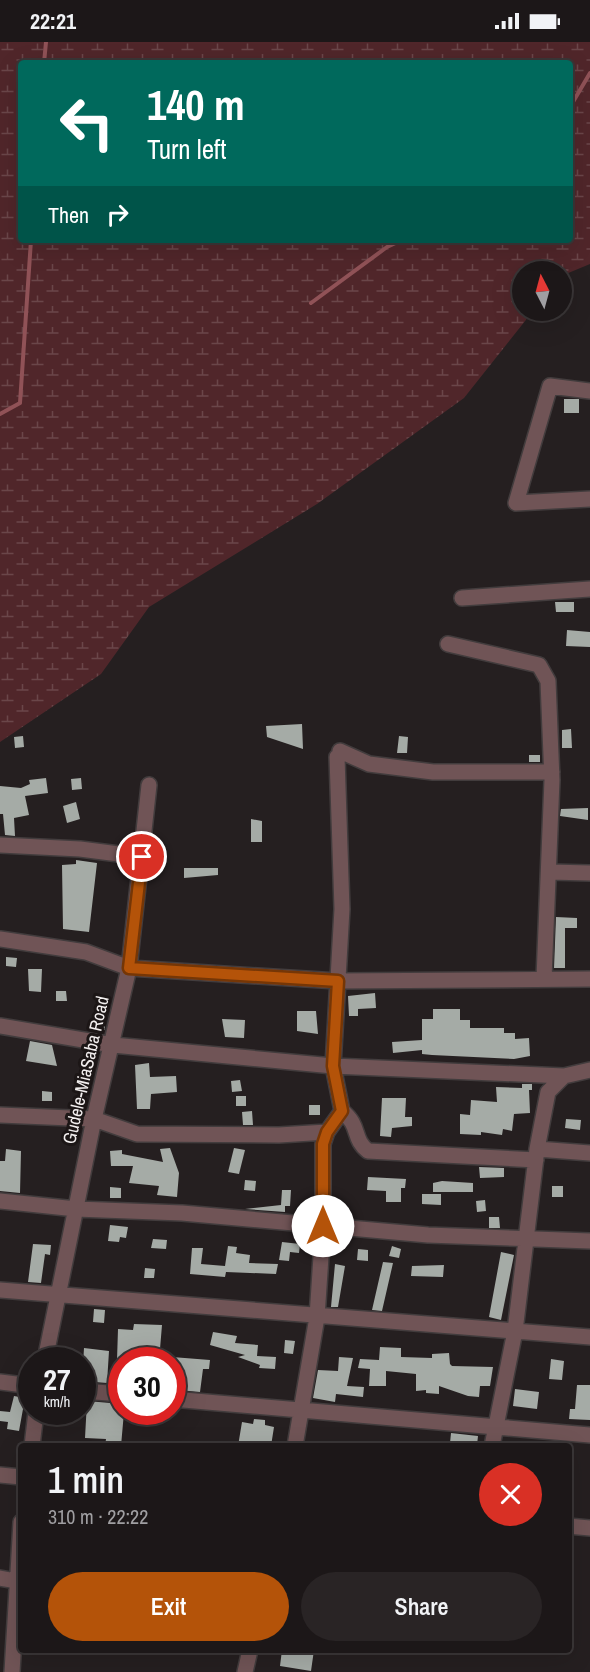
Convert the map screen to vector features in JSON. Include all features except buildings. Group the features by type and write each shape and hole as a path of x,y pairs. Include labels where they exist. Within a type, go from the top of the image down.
{"street":[{"path":"590,391 550,386 516,503 590,500"},
{"path":"462,598 590,589"},
{"path":"448,644 540,665 548,681 552,772 550,872 544,978"},
{"path":"552,772 433,772 369,764 338,754 342,909 333,1066 342,1111 353,1119 359,1141 368,1151 590,1153"},
{"name":"Gudele-MiaSaba Road","path":"48,1347 94,1119 129,968 149,785"},
{"path":"0,845 80,849 142,857"},
{"path":"550,872 590,873"},
{"path":"0,939 86,952 129,968 338,981 590,979"},
{"path":"0,1026 113,1045 333,1066 564,1076 590,1070"},
{"path":"492,1443 516,1331 536,1154 548,1092 564,1076"},
{"path":"296,1443 317,1317 323,1226 323,1144 327,1132 342,1111"},
{"path":"0,1115 94,1119 137,1134 279,1135 327,1132"},
{"path":"0,1201 76,1209 182,1213 428,1235 590,1241"},
{"path":"0,1290 590,1337"},
{"path":"0,1382 18,1384"},
{"path":"186,1400 590,1435"},
{"path":"33,1443 35,1425"},
{"path":"0,1475 18,1477"},
{"path":"572,1526 590,1528"},
{"path":"8,1665 18,1557"},
{"path":"0,1578 16,1581"},
{"path":"246,1672 249,1653"}],"green space":[{"path":"0,42 590,42 590,264 572,271 572,261 512,261 512,321 525,321 464,398 317,504 149,607 101,674 0,742"}],"waterway":[{"path":"44,60 46,42"},
{"path":"573,102 590,73"},
{"path":"0,414 20,403 31,243"},
{"path":"311,303 396,243"}],"route":[{"path":"142,857 129,968 338,981 333,1066 342,1111 335,1124 327,1132 323,1144 323,1226"}]}
